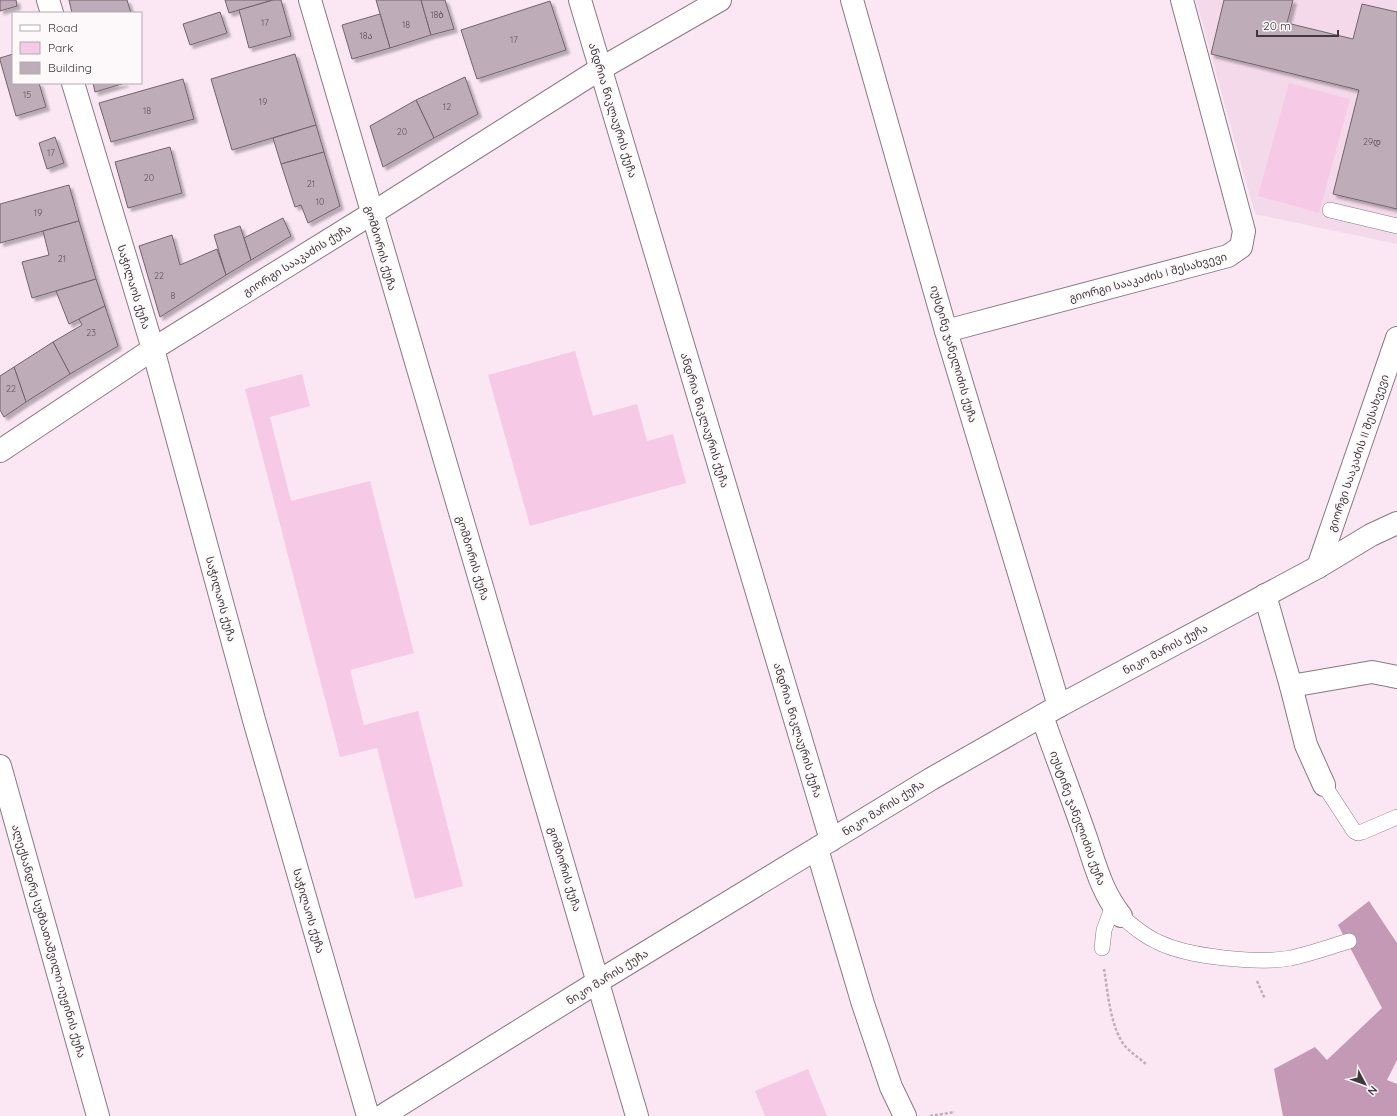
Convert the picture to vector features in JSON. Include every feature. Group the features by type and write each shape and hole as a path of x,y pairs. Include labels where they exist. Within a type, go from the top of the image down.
{"street":[{"path":"48,0 52,12"},
{"name":"გომბორის ქუჩა","path":"310,0 371,214 638,1116"},
{"name":"ანდრია წიკლაურის ქუჩა","path":"580,0 824,844 863,1004 891,1087 905,1116"},
{"name":"გიორგი სააკაძის ქუჩა","path":"0,451 153,349 371,214 600,68 720,0"},
{"name":"იუსტინე ჯანელიძის ქუჩა","path":"852,0 946,331 1085,837 1101,886 1117,911"},
{"name":"გიორგი სააკაძის I შესახვევი","path":"946,331 1228,256 1241,247 1244,231 1182,0"},
{"name":"საჭილაოს ქუჩა","path":"73,84 153,349 254,720 368,1116"},
{"name":"გიორგი სააკაძის II შესახვევი","path":"1318,567 1397,338"},
{"name":"ნიკო მარის ქუჩა","path":"382,1116 599,981 931,779 1050,711 1318,567 1370,535 1397,523"},
{"path":"1265,595 1306,745 1324,785"},
{"path":"1291,686 1372,672 1397,677"},
{"name":"ალექსანდრე სუმბათაშვილი-იუჟინის ქუჩა","path":"0,766 98,1116"}],"lane":[{"path":"1330,210 1397,226"},
{"path":"1324,785 1354,831 1358,833 1397,817"},
{"path":"1102,948 1104,930 1117,911 1137,930 1159,943 1192,953 1247,960 1290,958 1349,941"}],"path":[{"path":"1102,948 1113,1021 1124,1045 1146,1064"},
{"path":"929,1116 955,1112"}],"shaded area":[{"path":"1196,0 1397,0 1397,244 1255,214"},
{"path":"1369,901 1397,943 1397,1060 1387,1080 1397,1084 1397,1116 1283,1116 1274,1069 1315,1047 1327,1060 1382,1008 1338,925"}],"green space":[{"path":"1289,83 1350,99 1319,213 1258,196"},
{"path":"575,351 593,416 637,404 647,441 673,434 686,483 530,526 488,375"},
{"path":"302,374 310,406 270,417 291,501 370,481 414,653 350,670 364,725 418,711 463,886 415,899 377,748 340,757 245,389"},
{"path":"808,1069 827,1116 765,1116 755,1091"}],"building":[{"path":"0,0 16,0 17,6 0,11"},
{"path":"69,0 127,0 131,12 72,12"},
{"path":"225,0 273,0 229,13"},
{"path":"273,0 281,0 291,36 249,48 239,10"},
{"path":"376,0 421,0 431,35 390,48"},
{"path":"421,0 445,0 454,29 431,35"},
{"path":"1224,0 1293,0 1287,23 1353,39 1362,4 1397,12 1397,209 1333,194 1359,90 1211,54"},
{"path":"550,1 566,50 477,79 461,30"},
{"path":"220,12 227,33 190,45 183,24"},
{"path":"380,14 390,48 352,59 342,25"},
{"path":"12,54 12,84 39,84 46,107 16,116 0,58"},
{"path":"295,54 316,125 232,150 211,79"},
{"path":"465,77 478,114 434,138 416,100"},
{"path":"183,79 194,119 111,142 99,103"},
{"path":"93,84 122,84 95,92"},
{"path":"416,100 434,138 383,167 370,126"},
{"path":"316,125 324,152 281,164 273,138"},
{"path":"55,137 64,163 47,169 39,143"},
{"path":"170,147 182,193 128,208 115,162"},
{"path":"324,152 340,206 308,223 301,205 295,207 281,164"},
{"path":"69,185 79,221 0,243 0,204"},
{"path":"283,218 291,236 251,260 244,238"},
{"path":"79,221 96,279 32,298 22,262 49,255 43,231"},
{"path":"240,226 251,260 226,275 214,235"},
{"path":"172,235 180,265 217,249 226,275 160,317 139,246"},
{"path":"96,279 105,306 69,324 56,291"},
{"path":"105,306 118,346 70,374 53,342 82,325 79,319"},
{"path":"53,342 70,374 26,402 14,367"},
{"path":"14,367 26,402 4,417 0,410 0,376"}]}
